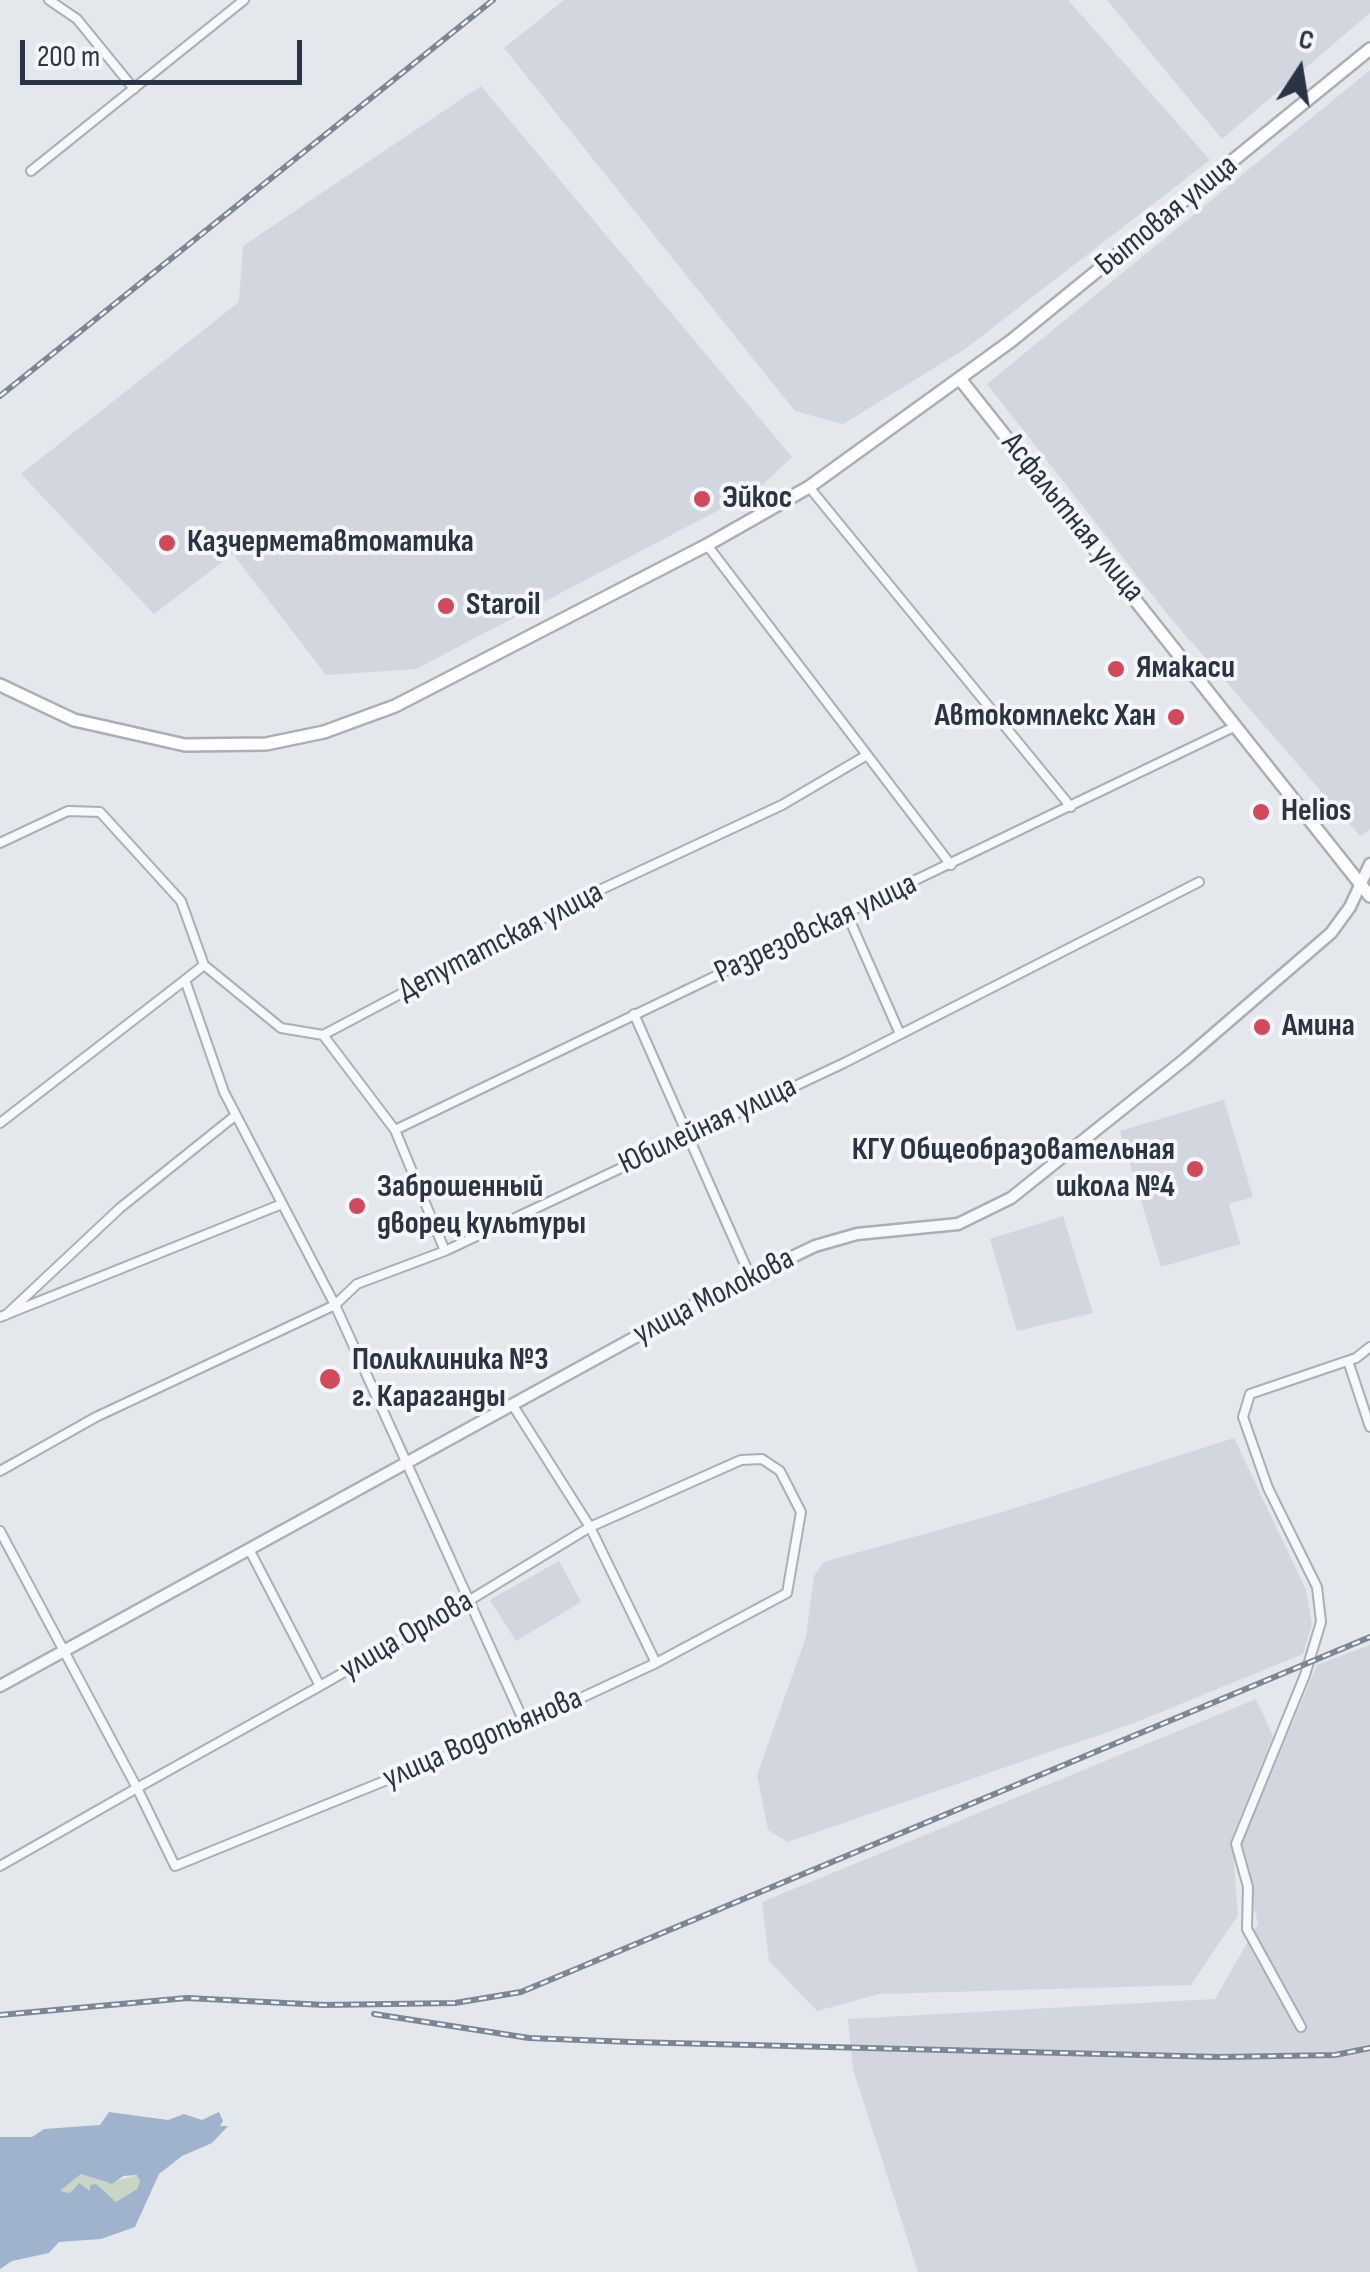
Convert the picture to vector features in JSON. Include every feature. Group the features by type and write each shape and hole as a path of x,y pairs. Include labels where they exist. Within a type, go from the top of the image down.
{"main road":[{"name":"Бытовая улица","path":"960,379 1100,271 1370,49"},
{"path":"0,685 74,720 162,742 237,746 324,732 396,706 708,545 810,487 960,379"},
{"name":"Асфальтная улица","path":"960,379 1370,896"}],"street":[{"path":"49,0 77,19 134,89"},
{"path":"32,170 244,0"},
{"path":"810,487 1071,807"},
{"path":"708,545 951,865"},
{"name":"Разрезовская улица","path":"395,1130 1236,726"},
{"name":"Депутатская улица","path":"323,1035 574,902 782,805 868,755"},
{"path":"0,843 68,811 100,812 181,901 204,965 281,1028 323,1035 395,1130 445,1250"},
{"name":"улица Молокова","path":"0,1686 512,1404 815,1246 857,1234 958,1224 1010,1198 1331,934 1350,907 1358,881 1370,864"},
{"name":"Юбилейная улица","path":"0,1471 96,1417 334,1305 357,1284 445,1250 900,1034 1200,882"},
{"path":"846,914 900,1034"},
{"path":"0,1123 204,965"},
{"path":"185,980 236,1115 334,1305 525,1724"},
{"path":"634,1014 751,1278"},
{"path":"3,1316 120,1208 236,1115"},
{"path":"3,1316 282,1204"},
{"path":"1301,2027 1247,1929 1248,1887 1236,1844 1305,1675 1321,1622 1317,1587 1268,1488 1244,1418 1250,1394 1348,1361 1370,1347"},
{"path":"1348,1361 1370,1427"},
{"path":"512,1404 590,1527 656,1663"},
{"name":"улица Орлова","path":"0,1866 470,1600 590,1527 741,1460 762,1459 780,1472 801,1512"},
{"name":"улица Водопьянова","path":"137,1788 175,1866 525,1724 656,1663 787,1593 801,1512"},
{"path":"0,1532 137,1788"},
{"path":"250,1549 320,1686"}],"shaded area":[{"path":"564,0 1068,0 1210,160 965,349 843,424 795,411 504,48"},
{"path":"1107,0 1370,0 1370,13 1222,139"},
{"path":"1370,70 1370,829 1360,836 1168,615 987,384"},
{"path":"481,86 792,457 757,490 416,669 326,675 233,554 154,614 21,474 239,302 243,246"},
{"path":"1224,1100 1253,1197 1229,1204 1240,1244 1161,1267 1120,1131"},
{"path":"1063,1216 1093,1313 1017,1331 990,1239"},
{"path":"1234,1438 1306,1590 1312,1624 1303,1654 1134,1723 788,1842 768,1830 757,1775 806,1637 814,1576 824,1562 1003,1512"},
{"path":"559,1561 581,1602 516,1641 490,1600"},
{"path":"1370,1645 1370,2272 918,2272 853,2069 848,2019 1215,1999 1258,1924 1240,1847 1317,1665"},
{"path":"1256,1699 1273,1736 1232,1837 1238,1915 1191,1985 879,1994 817,2011 769,1961 762,1902"}],"green space":[{"path":"81,2174 107,2183 138,2175 140,2181 137,2189 116,2202 86,2191 79,2183 70,2193 60,2191"}],"water":[{"path":"109,2112 168,2120 184,2114 202,2120 219,2112 223,2121 220,2126 228,2126 212,2143 182,2156 159,2174 135,2227 101,2239 59,2242 49,2253 12,2261 0,2269 0,2137 32,2137 44,2129 100,2125","holes":["81,2174 112,2184 123,2176 137,2175 140,2181 137,2189 116,2202 96,2184 90,2185 90,2191 79,2183 70,2193 60,2191"]}],"railway":[{"path":"0,396 493,0"},
{"path":"0,2015 187,1998 325,2005 455,2003 521,1992 1370,1637"},
{"path":"374,2014 529,2038 632,2042 1220,2057 1335,2055 1370,2048"}],"place":[{"name":"Эйкос","path":"702,499"},
{"name":"Казчерметавтоматика","path":"167,543"},
{"name":"Staroil","path":"446,606"},
{"name":"Ямакаси","path":"1116,669"},
{"name":"Автокомплекс Хан","path":"1176,717"},
{"name":"Helios","path":"1261,812"},
{"name":"Амина","path":"1262,1027"},
{"name":"КГУ Общеобразовательная школа №4","path":"1195,1169"},
{"name":"Заброшенный дворец культуры","path":"357,1206"},
{"name":"Поликлиника №3 г. Караганды","path":"330,1379"}]}
